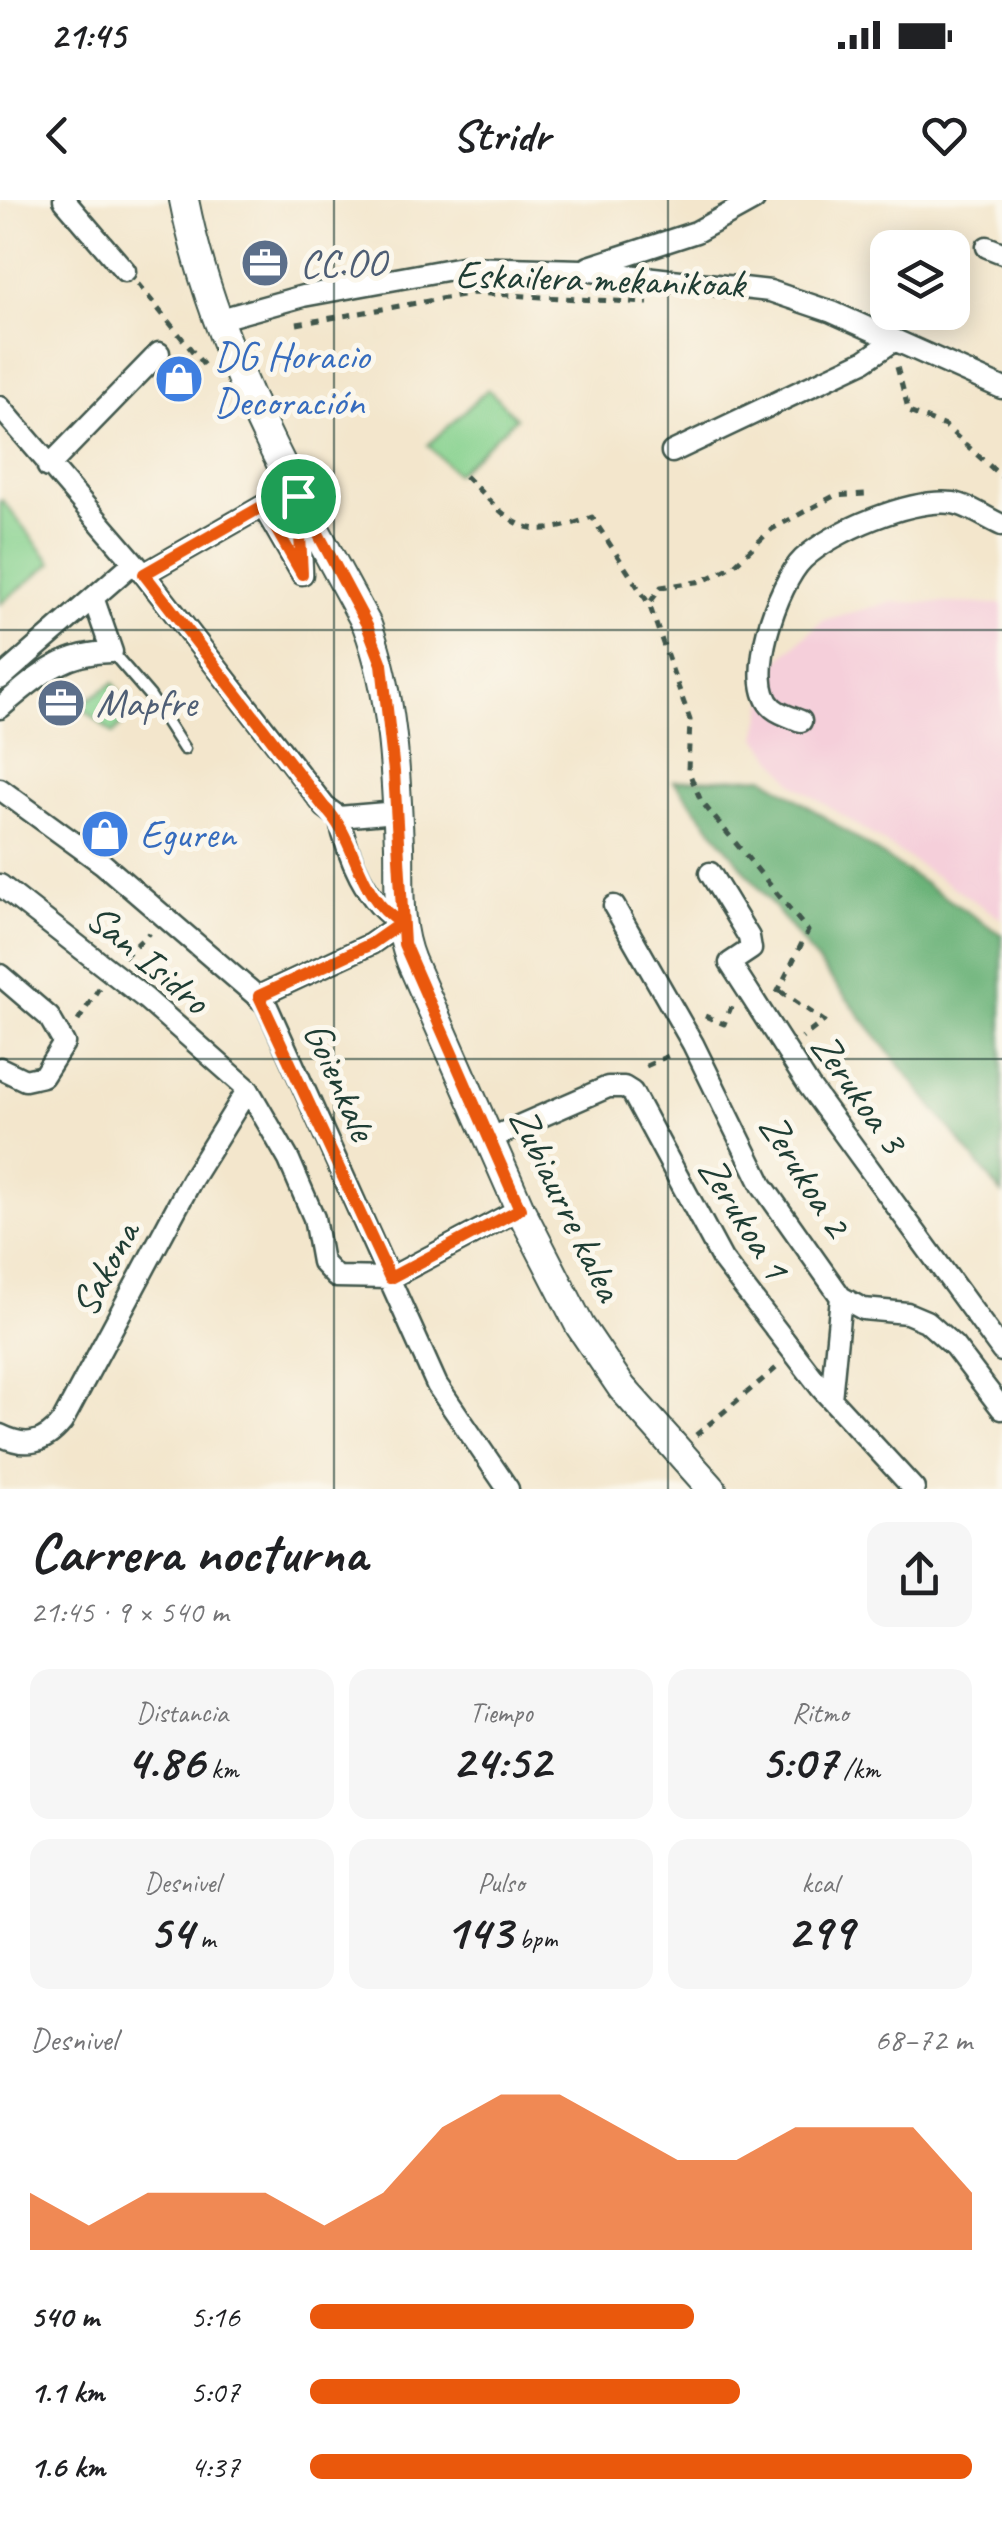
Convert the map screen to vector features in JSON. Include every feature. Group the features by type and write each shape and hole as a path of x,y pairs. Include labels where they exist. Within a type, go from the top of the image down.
{"street":[{"path":"64,200 126,271"},
{"name":"Zubiaurre kalea","path":"184,200 216,320 282,464 367,625 382,664 397,812 401,923 410,960 520,1209 562,1294 601,1359 712,1489"},
{"path":"582,270 696,232 754,200"},
{"path":"216,320 272,304 462,267 582,270 770,290 1002,388"},
{"path":"672,452 864,361 895,340"},
{"path":"48,467 159,353"},
{"path":"4,419 139,568 324,807 339,817 397,812"},
{"path":"0,679 94,600 139,568 263,506 302,574 298,496"},
{"path":"801,721 772,708 760,684 773,610 800,562 838,533 906,510 954,503 1002,526"},
{"path":"0,708 55,662 86,652 112,652 94,600"},
{"name":"Goienkale","path":"0,789 103,864 259,996 436,1385 508,1489"},
{"path":"259,996 371,944 401,923 379,907 350,856 339,817"},
{"name":"Zerukoa 3","path":"710,873 749,938 751,950 730,963 825,1109 1002,1351"},
{"name":"San Isidro","path":"0,885 146,999 248,1089 289,1160 314,1218 322,1262 336,1278 390,1278"},
{"name":"Zerukoa 2","path":"614,906 692,1044 762,1184 841,1296 863,1308 907,1314 926,1321 954,1346 1002,1409"},
{"path":"0,975 50,1017 62,1034 62,1048 51,1068 34,1079 25,1080 0,1068"},
{"name":"Zerukoa 1","path":"489,1139 608,1086 624,1087 636,1099 710,1242 793,1354 914,1489"},
{"name":"Sakona","path":"0,1435 24,1444 40,1442 62,1422 192,1179 248,1089"},
{"path":"390,1278 520,1209"},
{"path":"826,1393 841,1296"}],"lane":[{"path":"112,652 150,696 184,748"}],"path":[{"name":"Eskailera mekanikoak","path":"272,304 285,326 474,293 663,304"},
{"path":"152,299 210,372"},
{"path":"864,361 870,368 896,365 909,412 945,426 1002,478"},
{"path":"465,476 507,516 531,531 546,532 592,517 649,604"},
{"path":"780,991 824,1021 799,1041"},
{"path":"646,1066 674,1053"},
{"path":"677,1451 793,1354"}],"shaded area":[{"path":"892,602 1002,604 1002,919 794,784 757,737 773,665 823,620"}],"green space":[{"path":"488,389 516,418 456,474 428,445"},
{"path":"0,501 52,563 0,604"},
{"path":"114,683 133,712 113,734 79,705"},
{"path":"764,777 1002,935 1002,1194 674,781"}],"place":[{"name":"CC.OO","path":"265,263"},
{"name":"DG Horacio Decoración","path":"179,379"},
{"name":"Mapfre","path":"61,703"},
{"name":"Eguren","path":"105,834"}],"route":[{"path":"298,496 367,625 382,664 394,772 404,944 520,1209 390,1278 259,996 371,944 401,923 379,907 350,856 339,817 324,807 144,574 263,506 302,574 298,496"}]}
